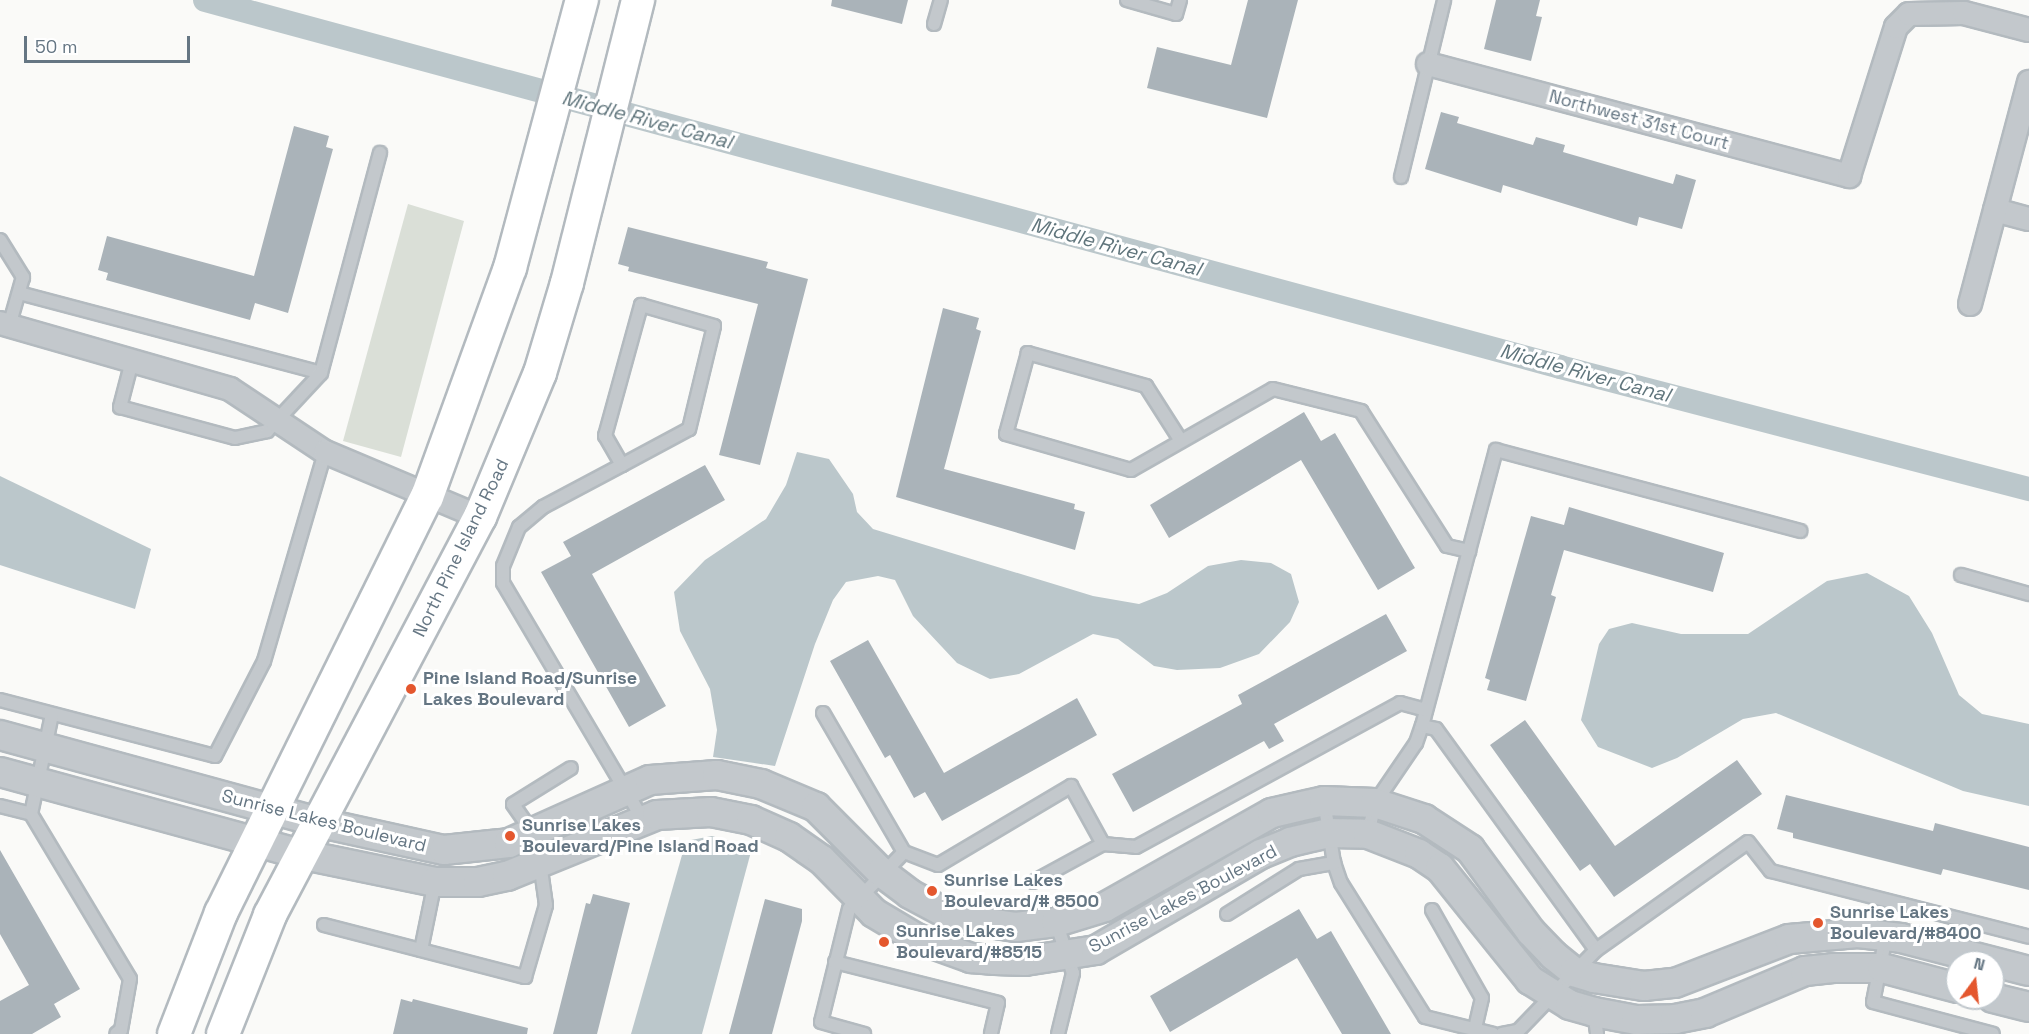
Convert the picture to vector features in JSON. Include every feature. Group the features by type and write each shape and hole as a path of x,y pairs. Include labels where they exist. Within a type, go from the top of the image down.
{"main road":[{"path":"174,1034 221,913 255,841 428,497 478,365 546,146 582,0"},
{"name":"North Pine Island Road","path":"222,1034 270,915 321,823 480,517 540,373 600,156 638,0"}],"street":[{"name":"Northwest 31st Court","path":"1428,64 1849,176 1896,27 1909,15 1964,13 2029,30"},
{"path":"1970,304 2029,82"},
{"path":"1995,210 2029,219"},
{"path":"4,325 230,389 325,452 480,517"},
{"name":"Sunrise Lakes Boulevard","path":"0,735 321,823 444,850 509,843 650,780 676,776 717,775 761,784 816,807 881,872 910,894 955,918 1016,927 1056,922 1105,907 1272,813 1324,801 1375,803 1424,819 1470,849 1531,932 1574,972"},
{"name":"Sunrise Lakes Boulevard","path":"0,772 304,855 435,882 478,882 507,876 644,820 683,811 751,820 789,837 822,860 857,897 905,933 971,958 1025,961 1068,957 1096,950 1261,854 1290,842 1329,833 1368,834 1419,854 1440,868 1503,951 1530,980 1596,1023 1675,1019 1705,1013 1805,971 1882,968 1945,985"},
{"path":"1574,972 1644,986 1675,983 1790,939 1823,934 1886,935 2029,971"},
{"path":"2005,1001 2029,1007"}],"lane":[{"path":"934,24 941,0"},
{"path":"1127,0 1176,14 1180,0"},
{"path":"1401,177 1444,0"},
{"path":"132,361 120,407 235,438 267,431 321,373 380,153"},
{"path":"0,240 23,278 4,325"},
{"path":"18,293 321,373"},
{"path":"622,465 604,436 641,305 714,326 690,429 543,507 519,527 509,547 503,583 644,820"},
{"path":"1181,441 1146,386 1028,353 1006,434 1131,470 1273,389 1360,411 1447,546 1469,551"},
{"path":"1368,834 1375,803 1416,743 1422,726 1496,450 1800,531"},
{"path":"0,700 216,756 264,661 325,452"},
{"path":"1961,575 2029,594"},
{"path":"1033,882 1103,844 1136,847 1400,703 1426,710"},
{"path":"823,713 904,852 938,865 1071,786 1103,844"},
{"path":"52,714 31,814 130,979 120,1030 116,1034"},
{"path":"1422,726 1436,729 1596,950"},
{"path":"533,834 513,804 571,768"},
{"path":"1324,801 1334,863 1341,883 1425,1017 1493,1034"},
{"path":"0,806 31,814"},
{"path":"1502,1034 1519,1033 1596,950 1748,842 1771,871 2029,937"},
{"path":"864,1034 821,1022 849,909 881,872 904,852"},
{"path":"324,925 525,977 546,905 540,863"},
{"path":"1227,914 1299,869 1334,863"},
{"path":"421,950 435,882"},
{"path":"1432,910 1482,998 1475,1029"},
{"path":"1056,922 1073,974 1058,1034"},
{"path":"1886,935 1882,968 1873,1002 1993,1034"},
{"path":"835,962 998,1004 991,1034"}],"shaded area":[{"path":"408,204 464,221 401,457 343,441"},
{"path":"797,452 829,459 853,494 857,512 873,529 1093,596 1139,604 1167,593 1208,566 1241,560 1271,563 1291,574 1299,602 1290,622 1259,654 1220,668 1177,670 1154,666 1118,639 1093,634 1019,674 990,679 957,663 913,616 895,580 878,576 846,582 833,600 815,644 775,766 713,757 717,730 710,689 680,631 674,592 705,560 766,519 786,485"},
{"path":"0,476 151,549 135,609 0,565"},
{"path":"1867,573 1909,596 1932,633 1959,695 1982,714 2029,724 2029,806 1963,791 1776,713 1743,719 1677,758 1652,768 1598,747 1581,720 1599,644 1609,629 1632,623 1681,634 1748,634 1827,581"},
{"path":"712,836 752,848 702,1034 631,1034 686,841"}],"building":[{"path":"832,0 908,0 902,24 831,6"},
{"path":"1248,0 1298,0 1267,118 1147,88 1157,47 1231,65"},
{"path":"1496,0 1540,0 1536,16 1542,17 1531,61 1484,49"},
{"path":"1441,112 1459,117 1457,123 1533,145 1536,137 1565,145 1563,152 1673,184 1676,174 1696,180 1682,229 1639,217 1637,226 1503,185 1501,193 1425,169"},
{"path":"294,126 329,136 326,147 333,149 288,313 255,303 250,320 106,280 108,273 98,270 107,236 254,276"},
{"path":"628,227 768,262 766,268 808,279 760,465 719,455 758,304 628,271 629,267 618,264"},
{"path":"943,308 979,318 976,329 981,331 944,469 1075,504 1074,509 1085,512 1075,550 896,497"},
{"path":"1304,412 1321,441 1335,433 1415,568 1378,590 1301,460 1169,538 1150,505"},
{"path":"705,465 725,500 592,574 666,706 629,727 541,572 571,556 563,542"},
{"path":"1569,507 1724,553 1713,592 1564,550 1551,595 1556,597 1526,701 1487,690 1490,680 1485,678 1531,516 1564,525"},
{"path":"1386,614 1407,651 1274,724 1284,741 1269,749 1264,741 1133,812 1112,774 1242,704 1238,695"},
{"path":"868,640 944,773 1077,698 1097,735 942,821 925,792 914,798 890,755 885,758 830,661"},
{"path":"1525,720 1615,846 1737,760 1762,794 1614,897 1590,864 1580,871 1490,745"},
{"path":"1786,795 1933,831 1935,823 2029,847 2029,890 1943,869 1941,875 1793,838 1793,833 1777,829"},
{"path":"0,850 80,989 54,1004 61,1017 32,1034 0,1034 0,1001 29,985 0,934"},
{"path":"593,894 630,903 597,1034 553,1034 586,903 590,904"},
{"path":"765,899 802,909 802,921 772,1034 729,1034"},
{"path":"1299,909 1317,939 1331,931 1391,1034 1342,1034 1297,958 1170,1032 1150,996"},
{"path":"401,999 412,1002 413,999 528,1028 527,1034 393,1034"}],"waterway":[{"name":"Middle River Canal","path":"205,0 1560,367 2029,489"}],"place":[{"name":"Pine Island Road/Sunrise Lakes Boulevard","path":"411,689"},
{"name":"Sunrise Lakes Boulevard/Pine Island Road","path":"510,836"},
{"name":"Sunrise Lakes Boulevard/# 8500","path":"932,891"},
{"name":"Sunrise Lakes Boulevard/#8400","path":"1818,923"},
{"name":"Sunrise Lakes Boulevard/#8515","path":"884,942"}]}
